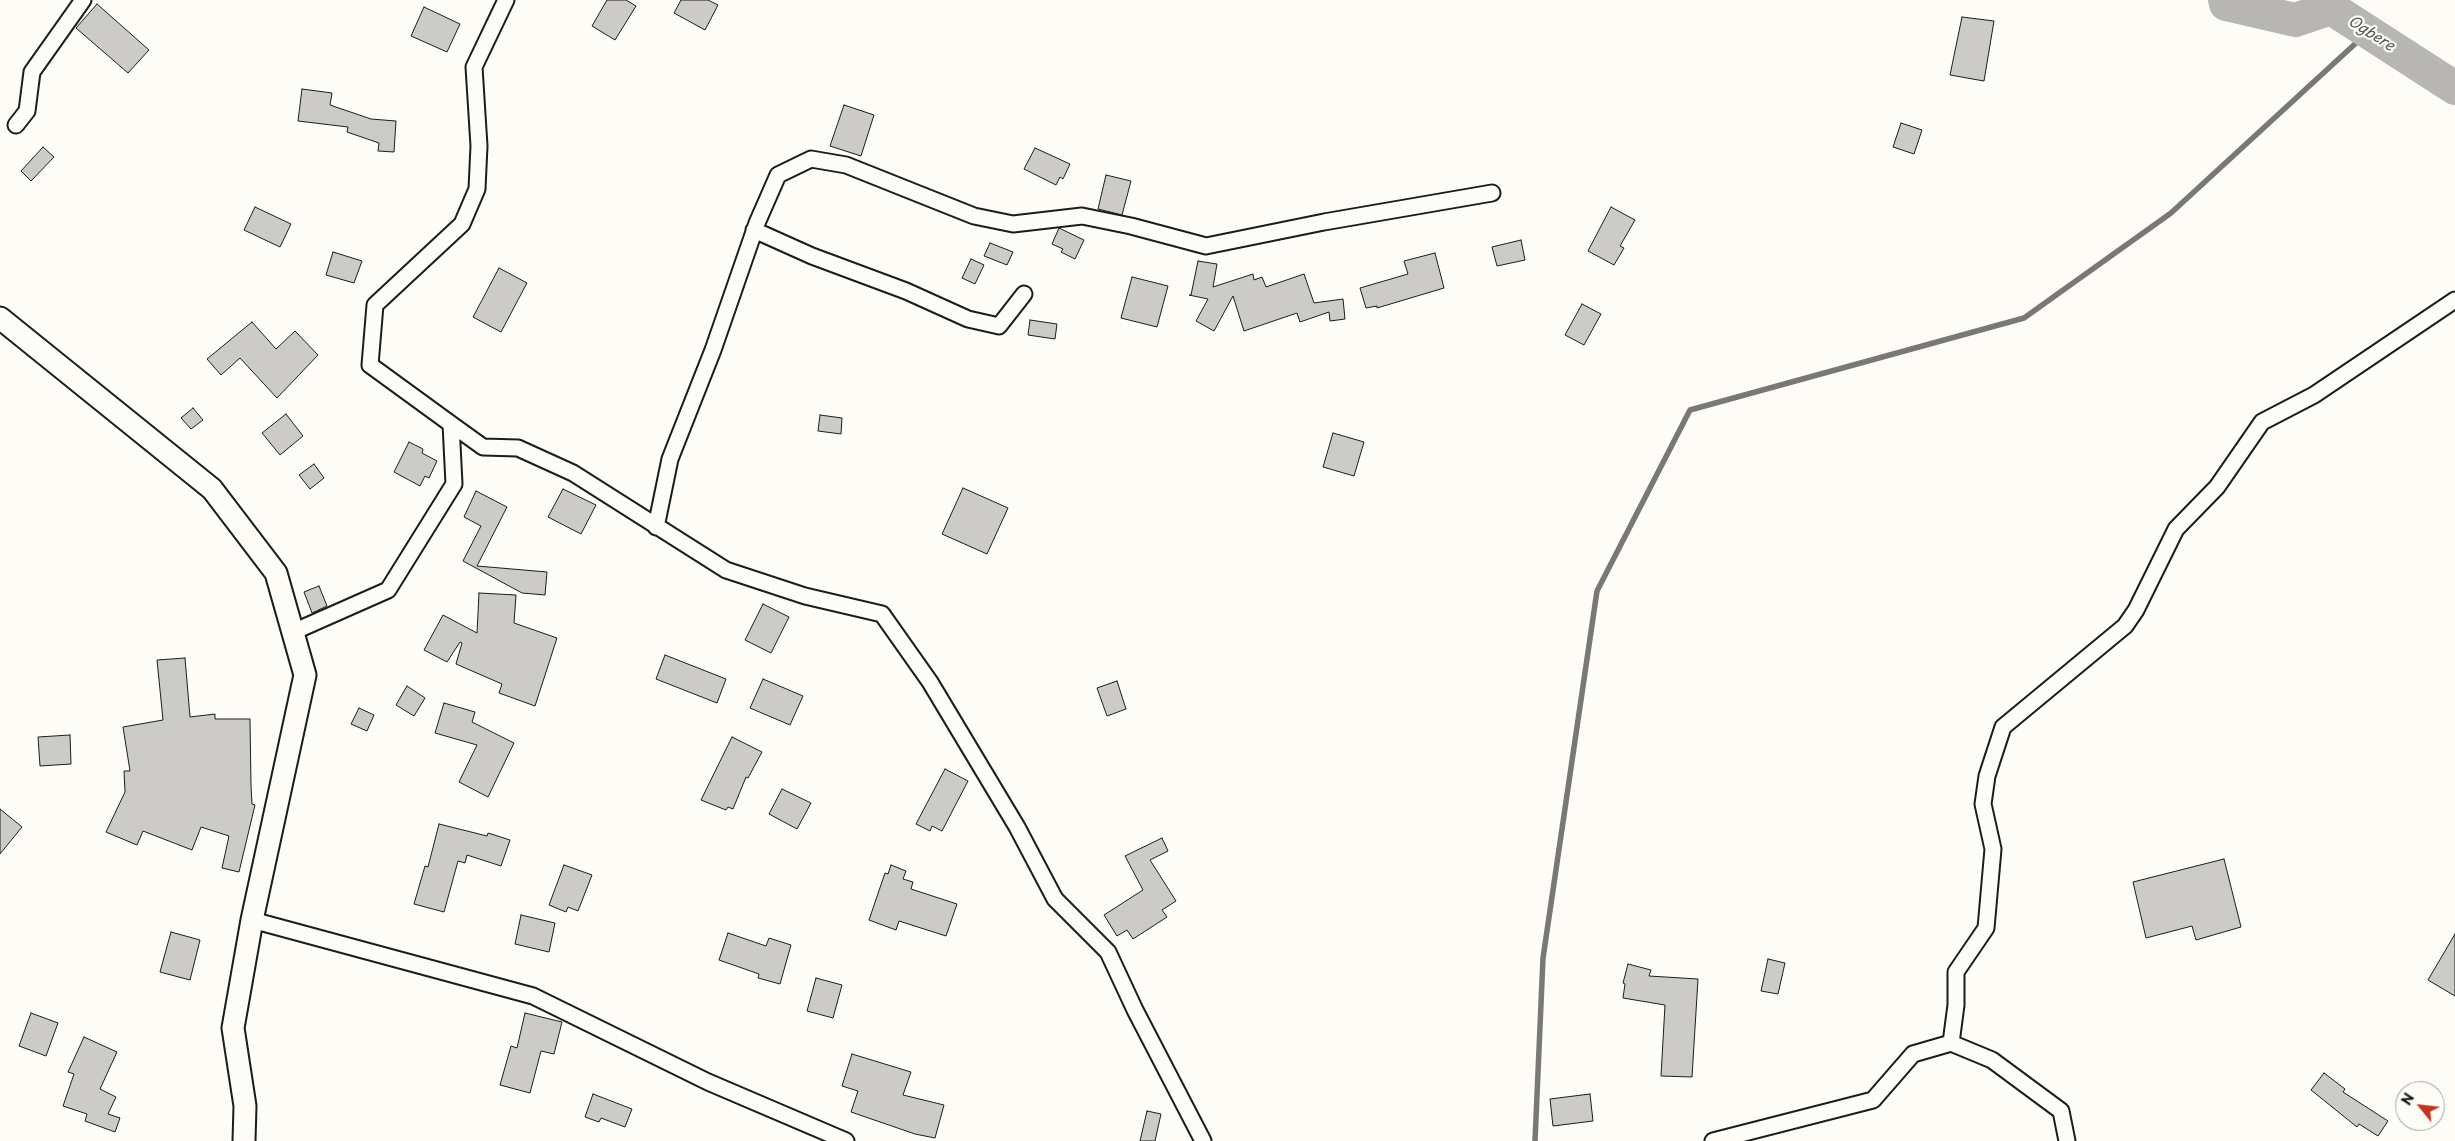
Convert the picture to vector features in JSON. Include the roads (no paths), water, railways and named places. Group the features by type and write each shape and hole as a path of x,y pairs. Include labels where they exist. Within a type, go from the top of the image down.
{"street":[{"path":"16,125 27,111 32,72 83,0"},
{"path":"506,0 474,67 479,146 477,189 474,198 462,224 375,305 370,365 483,448 518,448 573,473 726,570 805,596 882,614 930,682 1017,827 1055,899 1108,952 1135,1010 1203,1141"},
{"path":"656,527 670,459 716,341 754,230 778,175 811,159 846,165 974,216 1013,224 1082,216 1206,246 1324,222 1492,193"},
{"path":"754,230 812,256 906,291 968,320 999,326 1024,294"},
{"path":"1951,1043 1956,1005 1956,972 1986,928 1993,849 1983,804 1987,776 2003,727 2125,626 2136,610 2176,529 2217,487 2262,422 2314,395 2455,300"},
{"path":"0,318 212,489 276,573 305,675 252,920 232,1028 245,1106 244,1141"},
{"path":"293,632 388,590 454,484 451,424"},
{"path":"252,920 533,996 708,1082 846,1141"},
{"path":"1713,1141 1873,1100 1913,1054 1951,1043 1992,1060 2061,1111 2067,1141"}],"waterway":[{"name":"Ogbere","path":"2225,0 2226,4 2295,20 2331,8 2455,88"},
{"path":"1535,1141 1543,958 1597,591 1690,410 2024,318 2171,213 2368,32"}]}
